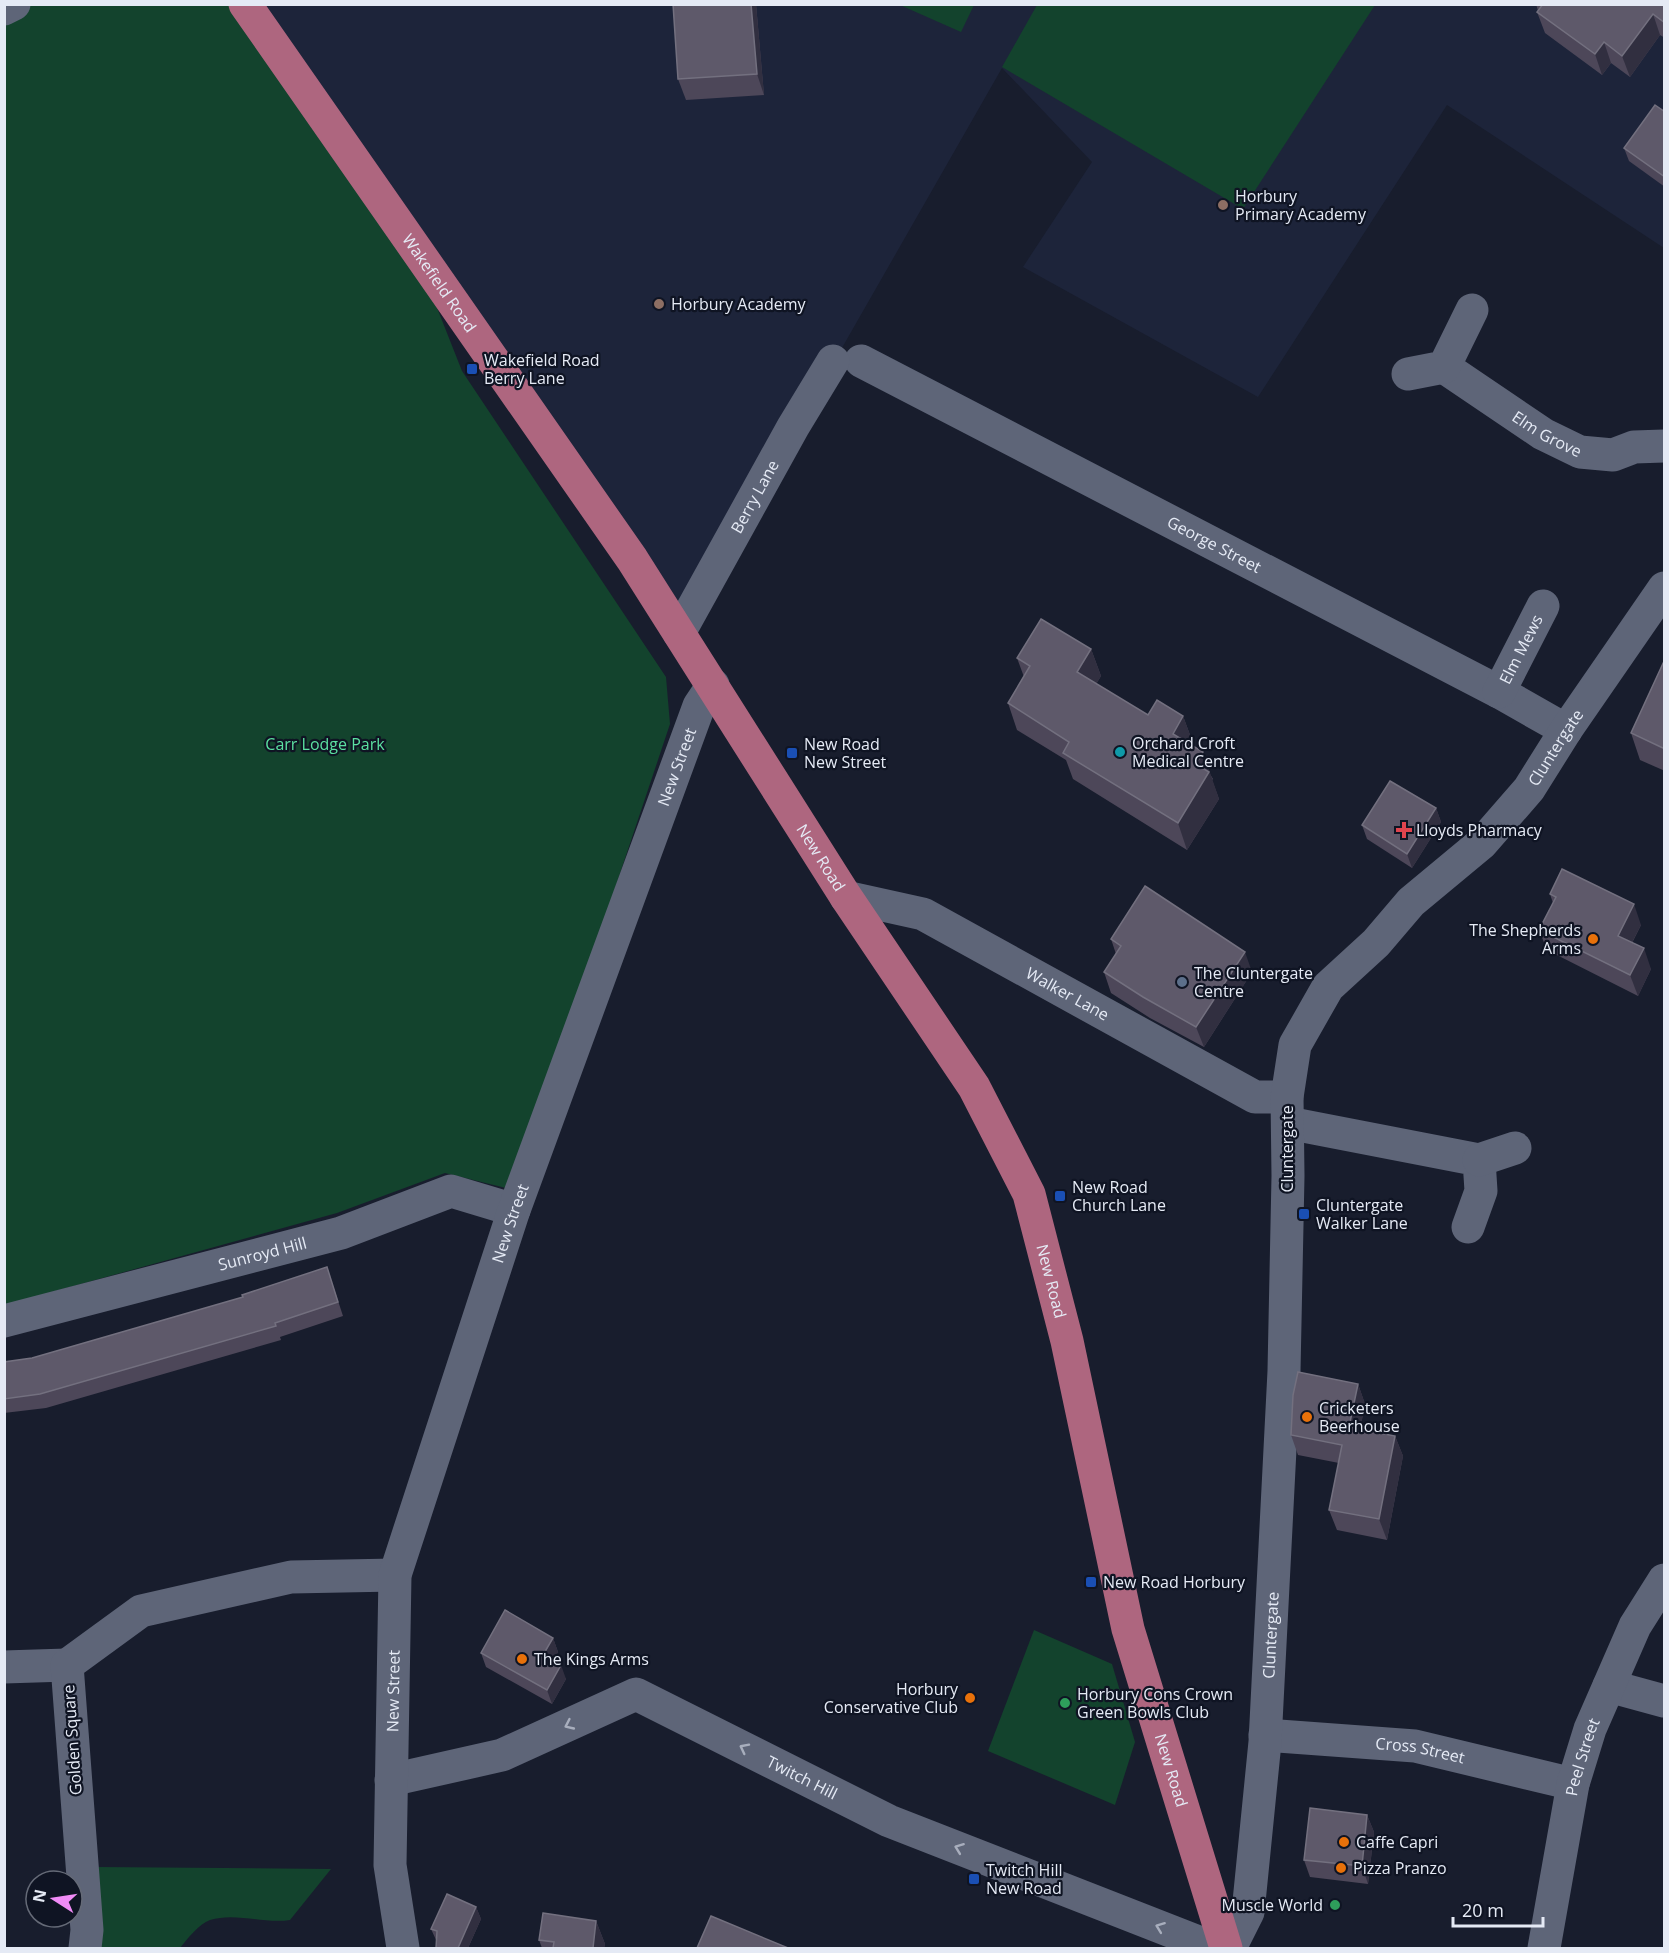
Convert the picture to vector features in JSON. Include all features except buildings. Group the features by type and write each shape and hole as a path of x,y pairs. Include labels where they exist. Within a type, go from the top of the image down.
{"main road":[{"name":"Wakefield Road","path":"245,4 632,559 712,684"},
{"name":"New Road","path":"712,684 846,897 974,1087 1029,1194 1067,1341 1128,1629 1228,1948"}],"street":[{"path":"4,9 14,4"},
{"path":"1408,374 1444,368 1472,310"},
{"name":"Berry Lane","path":"679,633 793,427 847,361"},
{"name":"George Street","path":"847,361 1499,692 1566,730"},
{"name":"Elm Grove","path":"1444,368 1543,434 1580,452 1613,454 1634,447 1665,446"},
{"name":"Cluntergate","path":"1228,1948 1248,1912 1265,1735 1284,1371 1287,1110 1295,1045 1328,987 1376,943 1411,902 1482,843 1529,789 1566,730 1665,588"},
{"name":"Elm Mews","path":"1499,692 1543,606"},
{"name":"New Street","path":"404,1948 390,1865 395,1575 514,1210 699,706 712,684"},
{"name":"Walker Lane","path":"846,897 923,914 1255,1097 1287,1110 1479,1160"},
{"path":"1468,1227 1481,1191 1479,1160 1515,1148"},
{"name":"Sunroyd Hill","path":"4,1321 341,1233 451,1191 514,1210"},
{"name":"Golden Square","path":"85,1948 87,1930 67,1665 141,1611 291,1577 395,1575"},
{"name":"Peel Street","path":"1544,1948 1573,1784 1590,1729 1635,1626 1665,1580"},
{"path":"4,1666 67,1665"},
{"path":"1609,1686 1665,1701"},
{"name":"Twitch Hill","path":"391,1780 502,1755 636,1694 890,1821 1214,1948"},
{"name":"Cross Street","path":"1265,1735 1415,1746 1573,1784"}],"shaded area":[{"name":"Horbury Academy","path":"245,5 1664,5 1664,248 1447,105 1258,397 1023,267 1092,162 1002,68 679,633"}],"green space":[{"name":"Carr Lodge Park","path":"14,4 245,5 413,247 462,371 666,677 670,724 514,1190 445,1173 337,1213 5,1305 4,9"},
{"path":"974,4 961,32 900,5"},
{"path":"1037,5 1375,5 1243,209 1002,67"},
{"name":"Horbury Cons Crown Green Bowls Club","path":"1034,1630 1112,1664 1135,1742 1115,1805 988,1751"},
{"path":"97,1867 331,1869 290,1920 220,1918 202,1925 180,1948 99,1948"}],"place":[{"name":"Horbury Primary Academy","path":"1223,205"},
{"name":"Horbury Academy","path":"659,304"},
{"name":"Wakefield Road Berry Lane","path":"472,369"},
{"name":"Orchard Croft Medical Centre","path":"1120,752"},
{"name":"New Road New Street","path":"792,753"},
{"name":"Lloyds Pharmacy","path":"1404,830"},
{"name":"The Shepherds Arms","path":"1593,939"},
{"name":"The Cluntergate Centre","path":"1182,982"},
{"name":"New Road Church Lane","path":"1060,1196"},
{"name":"Cluntergate Walker Lane","path":"1304,1214"},
{"name":"Cricketers Beerhouse","path":"1307,1417"},
{"name":"New Road Horbury","path":"1091,1582"},
{"name":"The Kings Arms","path":"522,1659"},
{"name":"Horbury Conservative Club","path":"970,1698"},
{"name":"Horbury Cons Crown Green Bowls Club","path":"1065,1703"},
{"name":"Caffe Capri","path":"1344,1842"},
{"name":"Pizza Pranzo","path":"1341,1868"},
{"name":"Twitch Hill New Road","path":"974,1879"},
{"name":"Muscle World","path":"1335,1905"}]}
